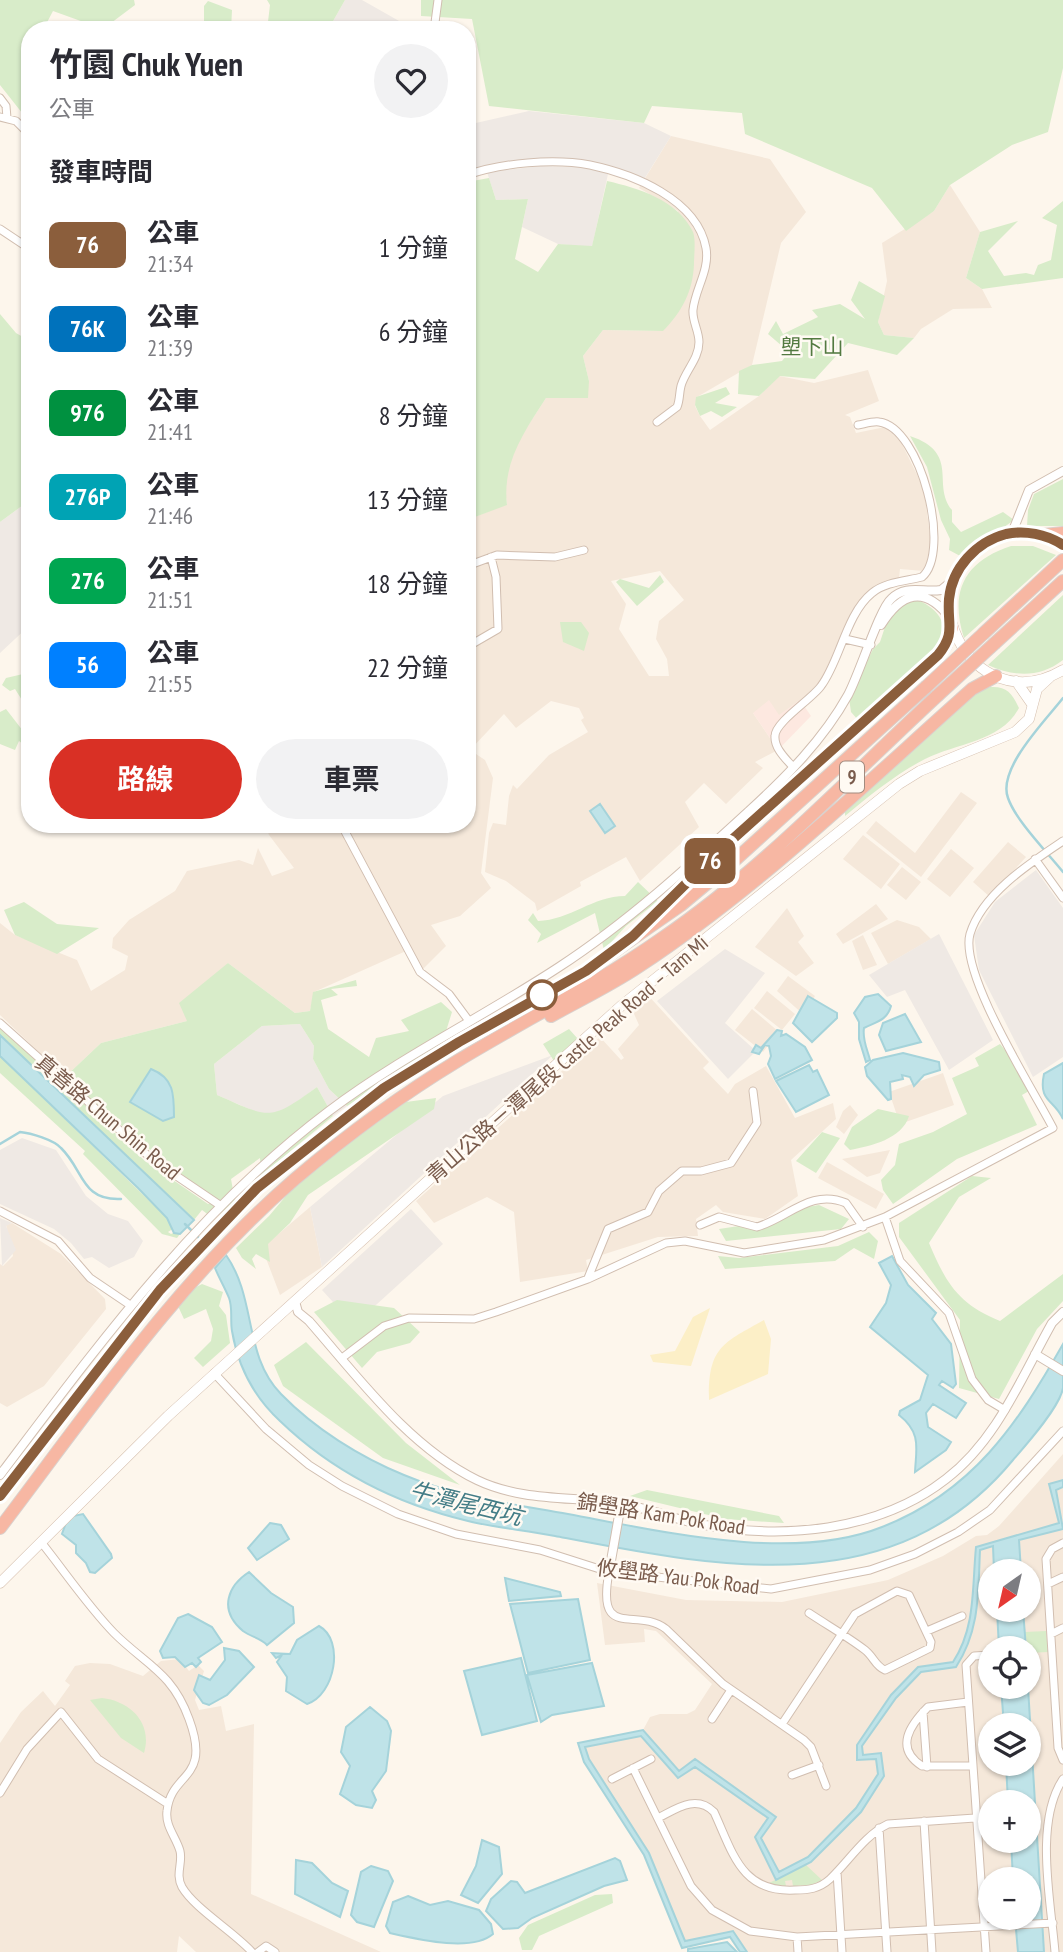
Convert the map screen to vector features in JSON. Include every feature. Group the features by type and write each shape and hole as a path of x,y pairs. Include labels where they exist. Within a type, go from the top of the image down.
{"highway":[{"path":"1044,536 1063,533"},
{"name":"9","path":"0,1496 74,1398 183,1264 267,1180 384,1088 459,1042 586,971 681,905 735,860 1063,560"},
{"name":"9","path":"0,1528 137,1348 198,1274 229,1242 342,1141 383,1109 459,1060 608,974 702,910 798,829 937,696 1059,585"},
{"path":"633,936 715,855 938,655 946,645 951,623"},
{"path":"459,1060 513,1037 636,969 672,944 814,831 972,689 996,676"}],"main road":[{"path":"1062,671 1050,677 1016,681 996,676 967,656 951,623 949,600 954,578 961,565 978,548 1012,533 1044,536 1063,545"},
{"name":"青山公路－潭尾段 Castle Peak Road – Tam Mi","path":"0,1583 125,1457 230,1358 295,1303 663,971 900,784 920,771 1016,732 1029,719 1037,689 1050,677"},
{"path":"1016,681 1032,704"}],"street":[{"path":"435,21 438,0"},
{"path":"0,98 6,106 4,117 21,126"},
{"path":"476,174 540,163 589,165 636,180 675,201 693,215 706,250 704,274 693,309 699,344 681,385 677,407 657,422"},
{"path":"0,229 21,243"},
{"path":"793,767 776,744 776,730 820,688 861,606 873,592 922,577 934,559 932,514 927,488 917,463 903,440 886,424 879,422 858,425"},
{"path":"1012,533 1029,490 1063,471"},
{"path":"1021,512 1027,533"},
{"path":"476,563 509,554 555,557 584,550"},
{"path":"476,642 498,629 496,577 491,557"},
{"path":"0,1475 131,1305 205,1221 328,1112 391,1067 564,964 667,886 793,767 840,708 871,645 882,610 897,594 911,589 938,591 954,578"},
{"path":"877,630 895,603 907,597 931,600 951,623"},
{"path":"845,639 871,645"},
{"path":"346,833 420,972 449,994 468,1021"},
{"path":"342,1358 384,1326 409,1318 474,1319 588,1279 666,1243 685,1241 724,1251 754,1253 824,1240 885,1217 1053,1128 1012,1053 969,956 969,937 981,913 1039,857 1063,841"},
{"path":"1039,857 1063,898"},
{"name":"真善路 Chun Shin Road","path":"0,1023 153,1160 221,1206"},
{"path":"588,1279 608,1229 648,1212 659,1191 682,1171 701,1171 731,1163 757,1123 753,1091"},
{"path":"700,1226 719,1217 757,1227 800,1205 825,1198 846,1203 863,1227"},
{"path":"0,1211 50,1236 66,1248 90,1278 131,1305"},
{"path":"885,1217 900,1261 949,1313 972,1379 988,1399 1005,1410"},
{"name":"錦壆路 Kam Pok Road","path":"295,1303 298,1312 424,1444 477,1480 525,1495 621,1508 699,1524 773,1531 863,1520 906,1505 947,1478 984,1442 1005,1410 1052,1323 1063,1312"},
{"path":"1035,1354 1063,1371"},
{"name":"攸壆路 Yau Pok Road","path":"214,1373 283,1444 326,1476 374,1503 456,1534 540,1550 608,1572 778,1589 870,1570 926,1549 974,1522 1033,1467 1063,1431"},
{"path":"621,1508 608,1572 607,1597 614,1616 662,1626 731,1690 811,1747 826,1786"},
{"path":"41,1542 114,1633 167,1679 184,1707 197,1755 191,1771 168,1804 167,1819 180,1853 178,1873 183,1888 243,1942 257,1951 269,1946 275,1952"},
{"path":"1063,1543 1049,1552 1046,1559 1054,1685 1063,1760"},
{"path":"1048,1584 1063,1577"},
{"path":"782,1724 841,1635 862,1608 900,1590 909,1595 931,1642 926,1652 885,1670 876,1665 866,1651 841,1635 809,1613"},
{"path":"926,1631 962,1616"},
{"path":"1051,1634 1063,1628"},
{"path":"978,1656 967,1662 979,1867"},
{"path":"1054,1685 1063,1680"},
{"path":"712,1719 731,1690"},
{"path":"968,1702 936,1704 923,1712 910,1726 906,1741 911,1756 927,1767 972,1766"},
{"path":"0,1793 27,1749 61,1712 98,1759 168,1804"},
{"path":"923,1712 927,1767"},
{"path":"612,1779 651,1759"},
{"path":"792,1775 818,1765"},
{"path":"633,1768 691,1886 712,1910 750,1931 797,1937 978,1927"},
{"path":"1055,1952 1048,1819 1053,1797 1063,1779"},
{"path":"657,1818 688,1804 705,1805 713,1812 742,1870 766,1888 781,1891 812,1889 826,1883 879,1828 892,1822 975,1818"},
{"path":"924,1821 932,1952"},
{"path":"879,1828 887,1952"},
{"path":"837,1872 842,1952"},
{"path":"1041,1924 1053,1923"},
{"path":"983,1930 985,1952"},
{"path":"797,1937 798,1952"}],"shaded area":[{"path":"345,0 362,0 399,21 333,21"},
{"path":"529,111 644,123 671,136 643,181 589,162 540,160 476,171 476,123"},
{"path":"671,136 770,159 806,212 781,243 752,365 697,397 695,406 710,430 759,396 779,376 814,383 868,370 879,401 845,415 850,417 856,433 885,427 901,442 924,489 932,551 924,571 900,569 899,578 871,589 864,597 835,648 822,680 802,703 800,700 779,716 753,713 778,750 755,762 763,768 726,804 704,783 685,802 699,827 640,881 626,857 580,882 581,886 537,911 535,903 506,881 485,872 489,833 493,823 506,825 513,785 517,789 549,755 588,732 581,720 584,718 579,708 551,701 516,728 504,714 476,744 476,516 507,504 504,484 516,444 546,398 589,381 583,356 603,330 663,331 678,211 639,188","holes":["660,571 684,600 659,621 656,639 667,659 669,676 649,676 619,629 626,604 611,581"]},
{"path":"541,166 588,167 608,174 592,247 558,244 522,227 528,199 496,200 487,172"},
{"path":"950,185 980,232 966,278 982,289 992,308 953,309 921,329 914,338 884,335 878,322 887,281 882,243 934,211"},
{"path":"21,507 21,633 0,653 0,522"},
{"path":"769,700 779,715 800,700 811,716 778,750 753,713"},
{"path":"476,754 485,760 493,778 481,873 491,888 460,916 431,925 446,946 422,970 349,833 476,833"},
{"path":"961,792 977,803 921,877 866,833 876,821 915,853"},
{"path":"268,833 343,833 406,951 314,992 310,1011 295,1013 228,963 187,1021 101,1043 65,1077 0,1015 0,923 15,935 77,960 91,991 125,970 128,956 112,948 113,938 129,920 175,891 187,871 239,860 253,865 258,848 272,876 294,868"},
{"path":"863,835 900,864 881,889 843,859"},
{"path":"1008,842 1026,857 990,897 973,882"},
{"path":"951,849 974,868 950,897 927,879"},
{"path":"902,867 921,882 906,900 887,885"},
{"path":"1036,870 1063,908 1063,1057 1033,1077 979,970 974,935 995,902"},
{"path":"876,904 888,919 843,944 836,934"},
{"path":"787,908 804,936 798,942 814,963 796,976 755,947"},
{"path":"897,920 919,927 931,939 888,964 871,933"},
{"path":"939,934 993,1040 949,1070 905,990 887,997 869,975"},
{"path":"863,935 877,965 863,970 852,941"},
{"path":"725,949 765,973 725,1023 756,1051 728,1079 657,1001"},
{"path":"788,976 815,996 804,1015 777,991"},
{"path":"767,991 795,1014 782,1030 754,1008"},
{"path":"646,993 709,1062 703,1068 728,1094 735,1084 766,1066 795,1118 833,1103 836,1119 791,1160 798,1196 765,1219 723,1212 716,1205 696,1219 698,1236 658,1237 586,1260 588,1271 520,1282 514,1212 487,1197 434,1223 416,1201 600,1037 621,1060 624,1058 618,1049 639,1025 631,1007"},
{"path":"752,1009 779,1032 763,1052 735,1030"},
{"path":"300,1024 314,1046 313,1059 329,1089 347,1106 333,1116 317,1087 286,1110 265,1116 217,1095 214,1064 262,1026"},
{"path":"553,1055 322,1267 310,1207 443,1096"},
{"path":"943,1073 954,1105 900,1124 889,1092"},
{"path":"850,1105 858,1115 844,1134 836,1127 843,1111"},
{"path":"22,1138 56,1150 86,1196 108,1214 128,1221 143,1241 134,1257 109,1268 92,1257 84,1259 71,1243 54,1229 0,1204 0,1150"},
{"path":"890,1150 880,1173 867,1177 842,1159"},
{"path":"827,1162 884,1194 876,1209 818,1178"},
{"path":"310,1207 322,1267 280,1295 262,1248"},
{"path":"411,1209 443,1244 354,1325 322,1290"},
{"path":"0,1218 12,1223 6,1226 16,1250 2,1266"},
{"path":"12,1223 61,1254 105,1299 106,1309 44,1386 7,1407 0,1403 0,1264 3,1266 13,1256 6,1225"},
{"path":"1063,1454 1063,1952 740,1952 730,1937 682,1948 644,1855 584,1762 578,1743 643,1730 650,1717 660,1714 687,1714 695,1710 712,1684 656,1631 644,1629 645,1642 605,1645 597,1583 686,1600 782,1602 888,1580 943,1556 976,1536 987,1535 999,1526"},
{"path":"180,1659 189,1671 198,1665 204,1671 195,1700 199,1710 221,1706 226,1731 254,1724 251,1894 381,1952 196,1952 179,1936 177,1952 0,1952 0,1743 21,1712 43,1691 55,1706 70,1685 65,1681 75,1666 90,1663 110,1664 143,1676 161,1661"}],"green space":[{"path":"0,0 134,0 135,5 114,21 81,21 53,11 48,21 21,21 21,112 0,85"},
{"path":"267,0 345,0 333,21 268,21 270,5"},
{"path":"421,0 1063,0 1063,68 1048,132 1012,145 950,185 934,211 906,231 872,188 745,134 742,113 652,106 644,123 489,106 476,39 476,21 421,16"},
{"path":"208,1 232,10 231,21 204,21 204,6"},
{"path":"489,178 496,200 528,199 515,259 538,272 558,244 592,246 607,181 631,187 667,204 686,221 693,232 695,243 691,283 676,316 663,331 603,330 583,356 589,381 588,398 546,398 516,448 508,475 507,505 476,517 476,180"},
{"path":"1063,201 1063,278 982,289 966,278 980,232 1018,221 988,251 1004,276 1026,273 1034,275 1038,265 1051,260 1057,225 1042,218"},
{"name":"塱下山","path":"859,281 885,296 878,322 884,335 914,338 897,355 848,343 815,379 780,376 759,396 738,394 739,371 752,365 782,361 789,352 768,334 776,321 783,334 818,317 812,310 840,304 865,319 851,300"},
{"path":"0,314 21,336 21,507 0,522"},
{"path":"726,387 730,394 715,403 737,407 722,417 711,411 700,416 695,405 696,397"},
{"path":"910,436 926,443 940,460 946,500 952,510 952,522 961,532 1003,512 1014,520 962,557 949,550 950,539 941,520 927,467"},
{"path":"1063,479 1063,526 1027,526 1028,510 1034,494"},
{"path":"1011,546 1033,546 1056,555 964,638 959,606 960,592 965,580 982,560"},
{"path":"660,575 664,582 637,606 616,582 620,579 649,588"},
{"path":"1063,595 1063,660 1045,670 1027,674 1007,672 988,665"},
{"path":"918,600 931,607 942,622 942,643 858,720 851,712 849,698 873,649 880,642 890,612 902,603"},
{"path":"560,622 581,622 589,633 584,651 563,642"},
{"path":"21,674 21,698 15,689 10,691 2,685 6,678"},
{"path":"990,687 1005,689 1019,708 1001,728 990,735 914,765 845,816 845,810 977,692"},
{"path":"6,709 21,728 21,742 19,741 15,750 0,744 0,712"},
{"path":"638,882 658,901 626,926 604,950 595,913 537,943 541,934 528,920 533,913 538,921 561,917 602,900 625,896"},
{"path":"24,902 57,924 99,928 57,954 15,935 4,910"},
{"path":"228,963 295,1013 310,1011 313,992 356,980 357,986 331,989 338,995 321,1000 328,1029 369,1057 376,1038 409,1031 401,1020 441,1002 452,1012 442,1044 347,1106 329,1089 313,1059 314,1046 300,1024 262,1026 214,1064 217,1095 235,1103 269,1113 289,1106 317,1087 333,1116 264,1173 264,1177 252,1180 261,1172 260,1158 231,1179 235,1201 214,1219 202,1210 194,1220 0,1035 0,1026 144,1160 208,1204 218,1201 156,1155 65,1077 101,1043 187,1021 179,1003"},
{"path":"569,1029 578,1039 554,1061 543,1044"},
{"path":"1000,1044 1017,1071 1027,1073 1025,1085 1029,1091 1022,1095 1037,1125 957,1159 893,1204 883,1190 881,1180 895,1165 899,1144 933,1132 967,1114 952,1078 979,1066 975,1058"},
{"path":"0,1056 167,1218 174,1228 168,1232 171,1234 177,1231 180,1234 177,1238 162,1234 83,1154 85,1151 0,1073"},
{"path":"436,1098 434,1109 308,1195 290,1223 268,1244 270,1262 256,1254 252,1259 256,1269 242,1258 236,1248 291,1190 347,1144 406,1102"},
{"path":"878,1109 909,1116 893,1136 876,1144 850,1150 844,1144 852,1127"},
{"path":"822,1132 840,1138 816,1173 796,1161"},
{"path":"972,1176 991,1178 959,1197 929,1243 941,1270 955,1291 974,1307 1000,1321 1063,1274 1063,1301 1037,1329 999,1399 959,1388 960,1320 899,1237 899,1223"},
{"path":"819,1205 849,1219 841,1229 726,1241 719,1229 780,1220 801,1208"},
{"path":"869,1232 878,1241 874,1259 854,1248 835,1261 725,1269 718,1256 739,1258 838,1246"},
{"path":"202,1284 223,1292 219,1306 226,1315 230,1343 203,1367 194,1358 211,1341 213,1329 206,1309 184,1319 177,1304 185,1293"},
{"path":"337,1300 394,1308 420,1332 410,1343 377,1352 362,1368 314,1312"},
{"path":"306,1342 406,1443 460,1485 383,1458 283,1386 274,1365"},
{"path":"647,1490 779,1516 784,1523 725,1519 630,1496"},
{"path":"1046,1631 1048,1652 1041,1652 1041,1636 1026,1636 1025,1632"},
{"path":"102,1698 122,1704 137,1715 145,1732 144,1753 121,1738 90,1700"},
{"path":"806,1865 822,1880 811,1885 793,1886 792,1880 785,1881 786,1886 767,1884"},
{"path":"612,1894 613,1903 539,1936 532,1950 522,1950 519,1938 528,1925 595,1895"}],"sand":[{"path":"710,1308 691,1366 653,1362 650,1355 675,1351 693,1317"},
{"path":"764,1320 771,1339 768,1374 709,1400 709,1382 715,1357 728,1341"}],"water":[{"path":"600,804 615,826 605,833 590,811"},
{"path":"878,994 891,1006 884,1018 864,1028 864,1041 870,1060 866,1062 859,1039 859,1022 854,1013 865,997"},
{"path":"808,996 837,1013 837,1018 812,1042 793,1023"},
{"path":"905,1014 921,1042 886,1051 879,1035 883,1023"},
{"path":"777,1030 782,1031 781,1036 786,1034 805,1047 812,1060 775,1079 768,1064 771,1056 769,1046 765,1045 759,1054 752,1052 756,1045 761,1048"},
{"path":"0,1035 194,1220 180,1234 174,1233 167,1218 138,1188 0,1056"},
{"path":"903,1053 939,1062 940,1070 924,1075 914,1086 910,1077 902,1075 903,1079 890,1082 891,1099 888,1100 867,1076 865,1067 873,1060"},
{"path":"1063,1063 1063,1119 1045,1095 1043,1083 1044,1074"},
{"path":"809,1065 813,1072 817,1070 829,1095 796,1112 776,1081"},
{"path":"151,1069 164,1077 173,1094 174,1117 163,1121 130,1102"},
{"path":"226,1255 236,1272 255,1344 269,1379 308,1419 355,1451 424,1483 464,1494 684,1535 767,1543 808,1543 846,1537 882,1527 942,1495 989,1453 1028,1402 1063,1344 1063,1388 1056,1405 1013,1460 965,1506 913,1537 858,1556 799,1564 739,1564 678,1558 468,1521 391,1495 344,1471 300,1439 270,1411 248,1380 238,1357 231,1327 230,1302 215,1268"},
{"path":"892,1256 908,1285 936,1313 932,1319 951,1344 956,1384 953,1388 942,1381 939,1385 966,1403 956,1418 933,1404 926,1413 928,1427 951,1442 946,1450 915,1472 916,1442 911,1428 899,1415 900,1411 920,1400 928,1375 870,1327 886,1303 891,1285 879,1263"},
{"path":"1063,1480 1063,1487 1056,1490 1063,1529 1019,1540 1020,1559 994,1559 993,1546 980,1550 974,1625 964,1653 956,1667 921,1672 896,1698 862,1746 863,1755 881,1753 884,1776 861,1812 811,1862 776,1880 755,1837 768,1818 695,1767 678,1778 641,1736 585,1747 589,1759 649,1853 685,1941 733,1931 747,1952 740,1952 730,1937 682,1948 644,1855 584,1762 578,1743 643,1730 679,1771 695,1759 776,1817 761,1838 779,1872 808,1857 856,1808 878,1774 876,1759 857,1760 857,1745 891,1695 918,1667 953,1662 966,1635 972,1606 976,1547 1059,1523 1049,1484"},
{"path":"83,1514 112,1558 95,1573 90,1572 86,1563 76,1553 76,1545 62,1534 68,1517"},
{"path":"270,1523 281,1525 289,1539 257,1560 248,1548"},
{"path":"249,1572 271,1593 293,1607 294,1623 267,1645 235,1623 228,1606 231,1591"},
{"path":"505,1578 560,1592 561,1596 509,1601"},
{"path":"578,1599 590,1660 528,1673 510,1604"},
{"path":"188,1614 212,1627 222,1642 198,1658 201,1662 196,1667 192,1663 185,1667 175,1657 163,1658 160,1651 178,1618"},
{"path":"998,1622 1024,1622 1025,1636 998,1636"},
{"path":"319,1626 327,1633 332,1643 333,1667 324,1690 317,1699 307,1704 286,1691 287,1677 277,1662 282,1655 276,1658 272,1653 290,1654 297,1640"},
{"path":"224,1648 239,1651 254,1667 227,1695 209,1705 203,1703 194,1690 199,1675 210,1680 225,1660"},
{"path":"521,1658 537,1721 482,1735 464,1671"},
{"path":"592,1663 604,1706 552,1715 541,1722 527,1675"},
{"path":"1002,1699 1029,1699 1030,1713 1003,1713"},
{"path":"370,1707 387,1721 391,1731 386,1771 372,1791 376,1800 372,1808 356,1805 340,1794 350,1766 341,1752 346,1727"},
{"path":"1007,1776 1033,1776 1034,1790 1007,1790"},
{"path":"482,1840 499,1847 502,1874 478,1903 461,1895 476,1866"},
{"path":"1012,1853 1038,1853 1039,1867 1012,1867"},
{"path":"615,1858 620,1861 627,1880 604,1886 532,1918 518,1928 503,1929 486,1911 491,1899 511,1881 517,1882 525,1893"},
{"path":"296,1860 312,1863 332,1883 348,1891 340,1917 295,1894"},
{"path":"371,1866 388,1871 393,1881 374,1927 357,1922 351,1915 361,1872"},
{"path":"408,1896 430,1905 448,1901 479,1910 491,1924 493,1934 472,1942 445,1943 390,1933 386,1926 393,1902"},
{"path":"1041,1902 1044,1952 1018,1952 1016,1930 1041,1930"},
{"path":"727,1942 737,1952 688,1952 688,1949"}],"waterway":[{"path":"1063,698 1025,746 1009,773 1006,786 1012,807 1063,872"},
{"path":"0,1144 20,1132 48,1140 58,1145 69,1157 91,1190 98,1195 121,1199"},
{"name":"牛潭尾西坑","path":"185,1224 203,1242"}],"bus line":[{"name":"76","path":"0,1496 160,1290 257,1188 384,1088 459,1042 586,971 633,936 715,855 938,655 946,645 952,628 949,600 954,578 961,565 978,548 990,540 1012,533 1044,536 1063,545"}]}
